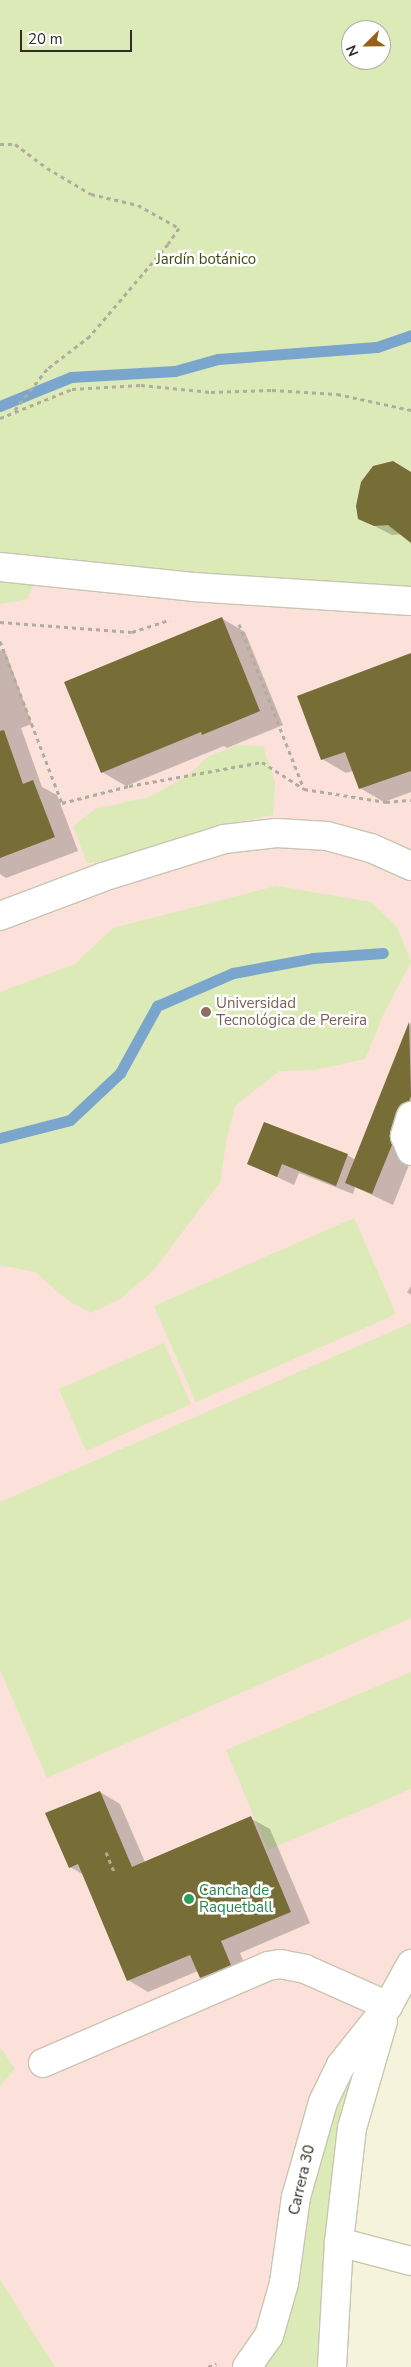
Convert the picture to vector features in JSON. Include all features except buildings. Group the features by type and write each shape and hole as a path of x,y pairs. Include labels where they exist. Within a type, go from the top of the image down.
{"street":[{"path":"0,567 193,587 411,601"},
{"path":"0,916 103,877 224,839 277,833 327,836 371,848 411,866"},
{"path":"411,1116 405,1136 411,1151"},
{"path":"43,2064 268,1966 280,1964 305,1969 388,2006"},
{"name":"Carrera 30","path":"248,2367 269,2336 284,2283 296,2197 323,2102 341,2065 388,2006 411,1964"},
{"name":"Carrera 30","path":"332,2367 339,2242 352,2128 365,2078 388,2006"},
{"path":"339,2242 411,2261"}],"path":[{"path":"0,144 14,144 47,168 91,194 138,205 179,228 168,244 90,336 47,369 14,411"},
{"path":"0,418 72,389 141,385 211,392 272,390 337,394 411,410"},
{"path":"0,622 132,632 177,617"},
{"path":"237,618 304,789"},
{"path":"0,641 62,803 129,786 262,762 304,789 386,802 411,800"},
{"path":"106,1852 115,1874"}],"shaded area":[{"name":"Universidad Tecnológica de Pereira","path":"0,0 411,0 411,1964 247,2367 0,2367"}],"green space":[{"name":"Jardín botánico","path":"0,0 411,0 411,601 40,572 27,599 0,604"},
{"path":"238,745 263,746 275,783 273,815 226,824 201,839 121,859 87,863 73,826 95,809 149,797 187,776 209,756"},
{"path":"276,886 371,902 397,927 411,962 385,1011 365,1059 314,1070 279,1071 235,1106 227,1137 220,1182 153,1271 121,1298 91,1313 67,1300 35,1272 0,1265 0,992 75,964 113,928"},
{"path":"354,1218 396,1314 196,1402 154,1306"},
{"path":"411,1323 411,1618 47,1778 0,1670 0,1502"},
{"path":"164,1343 191,1404 86,1451 59,1389"},
{"path":"411,1672 411,1789 268,1850 226,1750"},
{"path":"388,2006 365,2078 332,2367 247,2367 309,2146"},
{"path":"0,2047 15,2069 0,2086"},
{"path":"0,2280 55,2367 0,2367"}],"waterway":[{"path":"0,406 71,377 175,371 218,359 377,347 411,335"},
{"path":"0,1138 70,1120 120,1073 157,1006 233,973 313,958 383,953"}],"place":[{"name":"Universidad Tecnológica de Pereira","path":"206,1012"},
{"name":"Cancha de Raquetball","path":"189,1899"}]}
